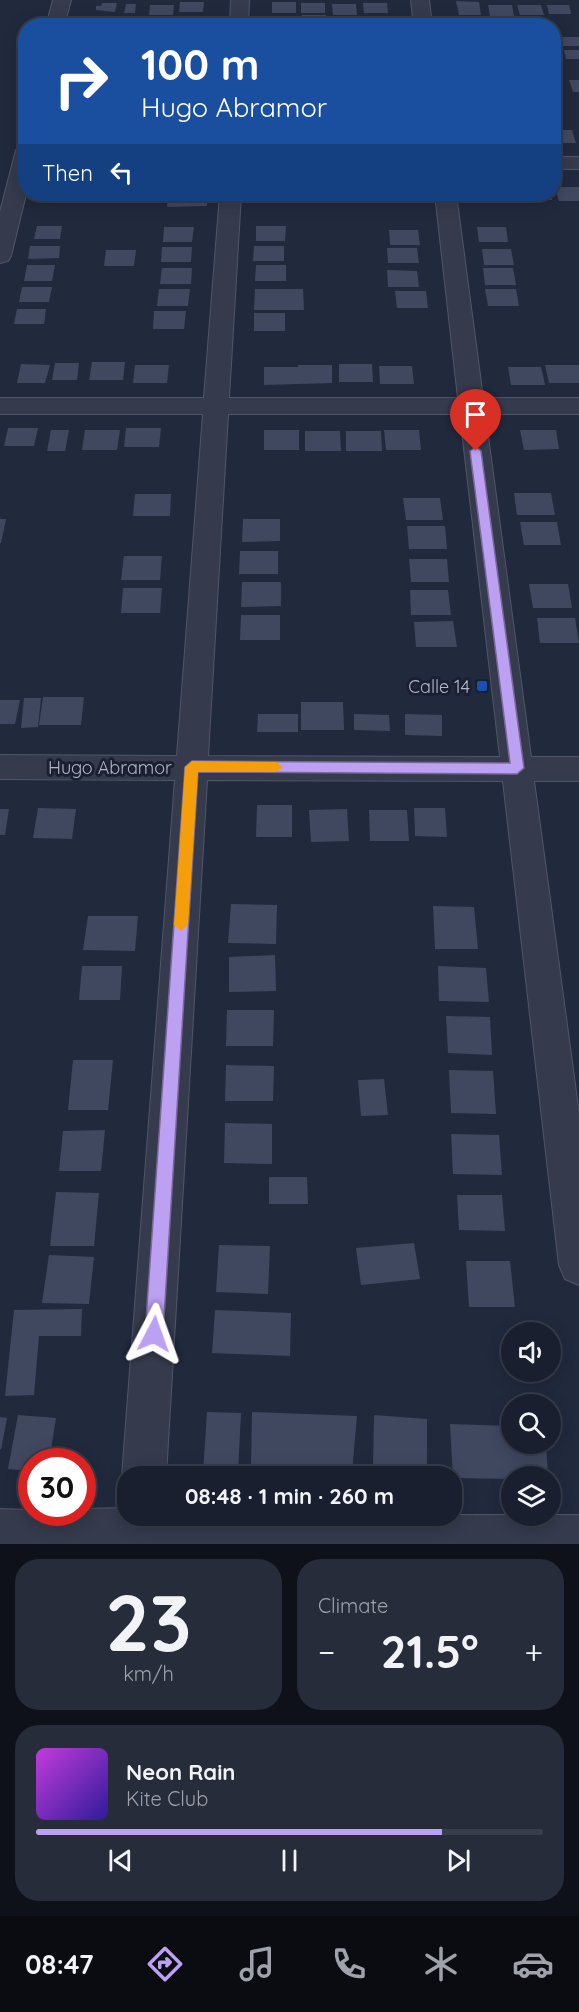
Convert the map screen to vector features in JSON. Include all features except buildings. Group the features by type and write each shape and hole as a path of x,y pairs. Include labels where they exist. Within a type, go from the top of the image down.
{"street":[{"path":"58,18 62,0"},
{"path":"239,18 240,0"},
{"path":"420,0 422,18"},
{"path":"0,162 18,159"},
{"path":"561,163 579,163"},
{"path":"0,255 18,185"},
{"path":"145,1466 229,201"},
{"path":"446,201 579,1265"},
{"path":"0,406 579,406"},
{"name":"Hugo Abramor","path":"0,767 579,769"},
{"path":"0,1532 141,1530 579,1538"}],"slow traffic":[{"path":"181,925 192,767 276,767"}],"place":[{"name":"Calle 14","path":"482,686"}],"route":[{"path":"154,1334 192,767 517,768 476,451"}]}
